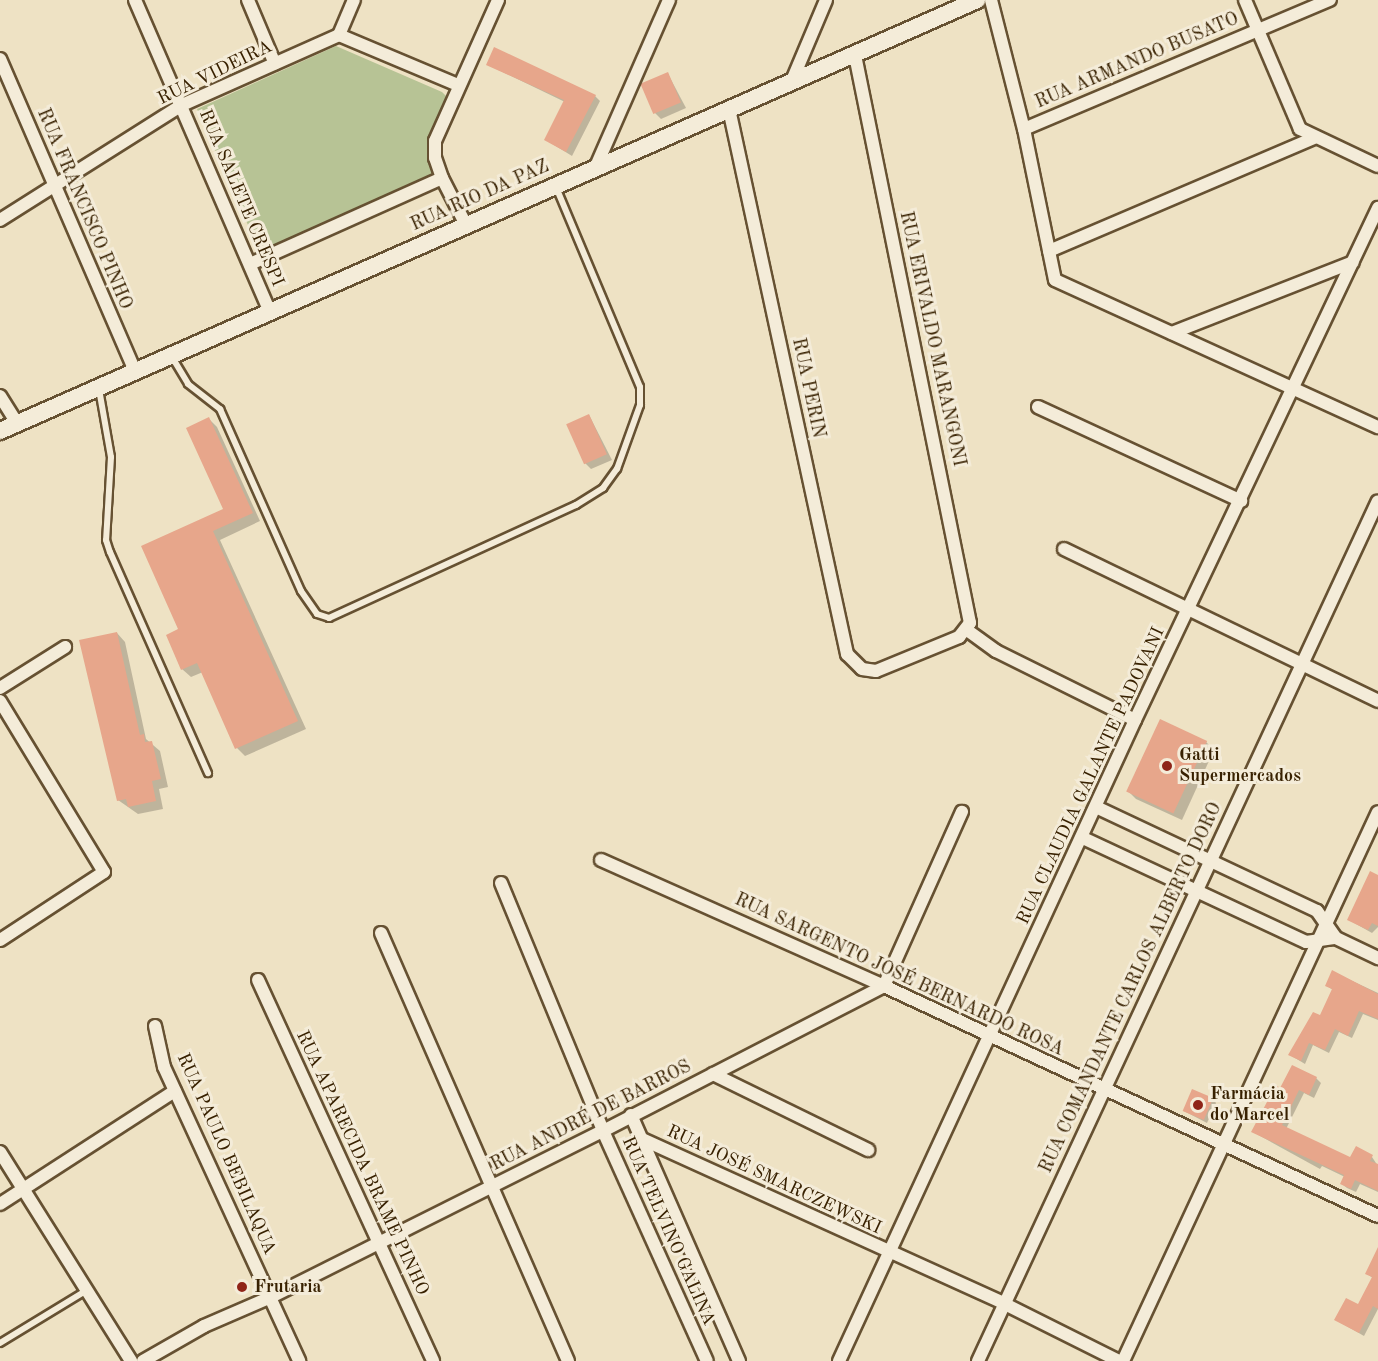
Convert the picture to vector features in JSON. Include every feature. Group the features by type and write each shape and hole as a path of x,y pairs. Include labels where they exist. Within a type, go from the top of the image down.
{"main road":[{"name":"RUA RIO DA PAZ","path":"0,431 16,422 172,357 597,164 855,56 977,0"}],"street":[{"name":"RUA SALETE CRESPI","path":"135,0 270,312"},
{"path":"248,0 275,64"},
{"path":"354,0 339,35 458,85"},
{"path":"465,224 442,178 435,158 435,141 458,85 498,0"},
{"path":"597,164 669,0"},
{"path":"791,83 826,0"},
{"path":"991,0 1024,129 1055,280 1378,427"},
{"path":"1245,0 1300,129 1314,138 1378,166"},
{"name":"RUA ARMANDO BUSATO","path":"1024,129 1330,0"},
{"name":"RUA VIDEIRA","path":"0,220 182,105 339,35"},
{"name":"RUA ERIVALDO MARANGONI","path":"855,56 970,615 967,630"},
{"name":"RUA FRANCISCO PINHO","path":"0,59 136,373"},
{"name":"RUA PERIN","path":"729,109 847,654 862,669 876,671 959,637 967,630"},
{"path":"1049,251 1314,138"},
{"path":"249,264 442,178"},
{"name":"RUA CLAUDIA GALANTE PADOVANI","path":"840,1361 989,1035 1083,838 1135,720 1296,388 1378,207"},
{"path":"1172,333 1353,262"},
{"path":"0,396 16,422"},
{"path":"1038,407 1241,501"},
{"name":"RUA COMANDANTE CARLOS ALBERTO DORO","path":"978,1361 1378,501"},
{"path":"1064,549 1188,612 1378,701"},
{"path":"967,630 996,651 1135,720"},
{"path":"0,688 65,647"},
{"path":"0,701 104,872 0,940"},
{"path":"1096,807 1326,919 1336,938 1378,958"},
{"path":"884,986 962,812"},
{"path":"1123,1361 1326,919 1378,812"},
{"path":"1083,838 1306,942 1316,943 1336,938"},
{"name":"RUA SARGENTO JOSÉ BERNARDO ROSA","path":"601,860 884,986 1378,1216"},
{"name":"RUA TELVINO GALINA","path":"501,883 603,1131 703,1360"},
{"path":"381,933 568,1361"},
{"name":"RUA APARECIDA BRAME PINHO","path":"258,980 433,1361"},
{"name":"RUA ANDRÉ DE BARROS","path":"143,1361 204,1326 271,1297 603,1131 884,986"},
{"name":"RUA PAULO BEBILAQUA","path":"155,1026 164,1067 299,1361"},
{"path":"713,1074 868,1150"},
{"path":"0,1204 175,1091"},
{"name":"RUA TELVINO GALINA","path":"631,1115 739,1361"},
{"name":"RUA JOSÉ SMARCZEWSKI","path":"642,1139 1004,1304 1119,1361"},
{"path":"0,1152 131,1361"}],"lane":[{"path":"172,357 188,384 220,409 228,421 301,591 316,614 329,618 576,505 603,488 617,469 640,405 640,387 555,183"},
{"path":"99,388 111,457 106,540 208,772"},
{"path":"0,1343 87,1289"}],"green space":[{"path":"336,46 442,92 446,96 427,143 433,170 431,175 264,251 259,250 197,109"}],"building":[{"path":"494,47 596,95 566,152 544,140 564,100 486,65"},
{"path":"668,72 681,102 653,114 640,84"},
{"path":"589,414 607,454 584,464 566,424"},
{"path":"209,417 253,513 213,531 298,721 235,749 197,663 181,670 166,635 178,629 141,546 223,509 186,428"},
{"path":"117,632 140,735 144,734 145,742 152,741 161,779 152,781 156,801 128,807 126,799 117,801 79,640"},
{"name":"Gatti Supermercados","path":"1160,719 1207,741 1173,813 1126,792"},
{"path":"1370,871 1378,875 1378,926 1372,923 1368,930 1347,920"},
{"path":"1332,970 1378,994 1378,1019 1359,1011 1348,1036 1335,1029 1325,1050 1309,1043 1301,1061 1288,1055 1313,1012 1320,1015 1332,989 1325,986"},
{"path":"1292,1065 1317,1077 1309,1095 1299,1090 1282,1125 1350,1157 1356,1146 1373,1155 1370,1161 1378,1164 1378,1191 1355,1180 1351,1189 1340,1184 1344,1175 1251,1132 1276,1085 1280,1088"},
{"name":"Farmácia do Marcel","path":"1192,1089 1213,1098 1204,1120 1183,1111"},
{"path":"1378,1247 1378,1309 1373,1306 1359,1333 1334,1320 1346,1298 1358,1304 1372,1277 1365,1274"}],"place":[{"name":"Gatti Supermercados","path":"1167,766"},
{"name":"Farmácia do Marcel","path":"1198,1105"},
{"name":"Frutaria","path":"242,1287"}]}
